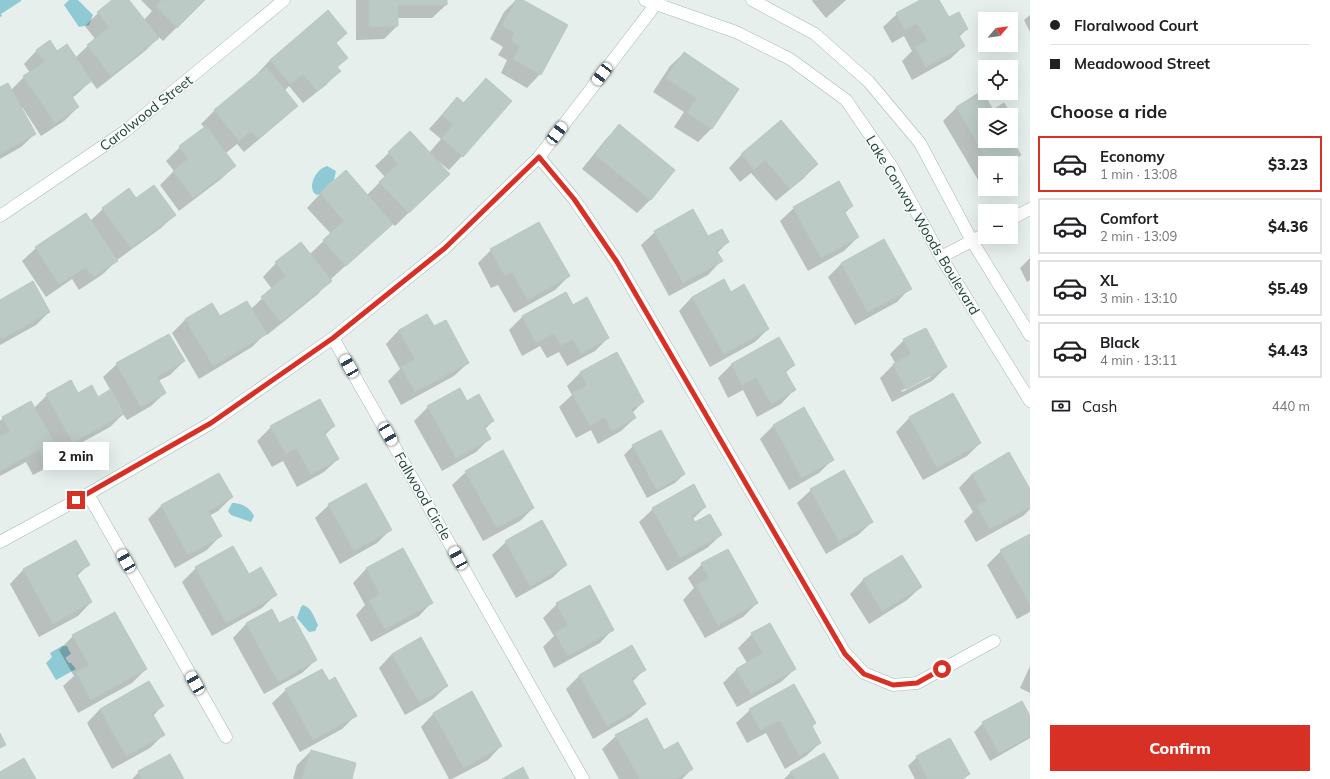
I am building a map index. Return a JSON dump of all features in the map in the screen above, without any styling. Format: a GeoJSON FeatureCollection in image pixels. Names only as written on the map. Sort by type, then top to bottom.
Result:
{"type":"FeatureCollection","features":[{"type":"Feature","properties":{"kind":"street","name":"Carolwood Street"},"geometry":{"type":"LineString","coordinates":[[0,216],[124,132],[284,0]]}},
{"type":"Feature","properties":{"kind":"street"},"geometry":{"type":"LineString","coordinates":[[752,0],[814,34],[869,82],[920,143],[972,242],[1030,335]]}},
{"type":"Feature","properties":{"kind":"street"},"geometry":{"type":"LineString","coordinates":[[0,542],[88,494],[211,423],[333,338],[445,248],[539,157],[653,1]]}},
{"type":"Feature","properties":{"kind":"street","name":"Lake Conway Woods Boulevard"},"geometry":{"type":"LineString","coordinates":[[653,1],[736,32],[790,58],[846,100],[892,167],[941,257],[1030,401]]}},
{"type":"Feature","properties":{"kind":"street"},"geometry":{"type":"LineString","coordinates":[[539,157],[574,199],[617,262],[845,654],[864,674],[893,685],[917,683],[994,641]]}},
{"type":"Feature","properties":{"kind":"street"},"geometry":{"type":"LineString","coordinates":[[1018,215],[1030,208]]}},
{"type":"Feature","properties":{"kind":"street"},"geometry":{"type":"LineString","coordinates":[[941,257],[978,238]]}},
{"type":"Feature","properties":{"kind":"street","name":"Fallwood Circle"},"geometry":{"type":"LineString","coordinates":[[333,338],[583,779]]}},
{"type":"Feature","properties":{"kind":"street"},"geometry":{"type":"LineString","coordinates":[[88,494],[226,737]]}},
{"type":"Feature","properties":{"kind":"water"},"geometry":{"type":"Polygon","coordinates":[[[0,0],[21,1],[1,14],[2,16],[0,17],[0,0]]]}},
{"type":"Feature","properties":{"kind":"water"},"geometry":{"type":"Polygon","coordinates":[[[69,0],[78,0],[93,15],[89,25],[79,27],[64,5],[69,0]]]}},
{"type":"Feature","properties":{"kind":"water"},"geometry":{"type":"Polygon","coordinates":[[[327,166],[336,171],[334,180],[322,193],[317,195],[312,190],[314,178],[318,171],[327,166]]]}},
{"type":"Feature","properties":{"kind":"water"},"geometry":{"type":"Polygon","coordinates":[[[232,503],[242,505],[250,510],[254,516],[251,522],[231,515],[228,511],[232,503]]]}},
{"type":"Feature","properties":{"kind":"water"},"geometry":{"type":"Polygon","coordinates":[[[303,605],[309,608],[314,616],[318,625],[315,631],[309,632],[297,618],[303,605]]]}},
{"type":"Feature","properties":{"kind":"water"},"geometry":{"type":"Polygon","coordinates":[[[62,646],[67,646],[71,654],[66,657],[66,659],[76,669],[56,680],[46,663],[52,657],[50,653],[62,646]]]}},
{"type":"Feature","properties":{"kind":"building"},"geometry":{"type":"Polygon","coordinates":[[[112,0],[129,0],[159,38],[111,76],[87,45],[109,27],[97,12],[112,0]]]}},
{"type":"Feature","properties":{"kind":"building"},"geometry":{"type":"Polygon","coordinates":[[[162,0],[205,0],[177,28],[156,6],[162,0]]]}},
{"type":"Feature","properties":{"kind":"building"},"geometry":{"type":"Polygon","coordinates":[[[369,0],[447,0],[447,5],[398,5],[398,26],[369,27],[369,0]]]}},
{"type":"Feature","properties":{"kind":"building"},"geometry":{"type":"Polygon","coordinates":[[[516,0],[523,0],[568,25],[541,75],[513,59],[520,46],[511,41],[515,33],[502,26],[516,0]]]}},
{"type":"Feature","properties":{"kind":"building"},"geometry":{"type":"Polygon","coordinates":[[[920,0],[939,0],[949,17],[959,12],[968,29],[958,34],[965,46],[926,67],[915,47],[927,40],[917,23],[905,30],[896,13],[920,0]]]}},
{"type":"Feature","properties":{"kind":"building"},"geometry":{"type":"Polygon","coordinates":[[[328,10],[347,33],[336,43],[348,58],[337,67],[341,71],[317,91],[303,74],[290,84],[270,60],[328,10]]]}},
{"type":"Feature","properties":{"kind":"building"},"geometry":{"type":"Polygon","coordinates":[[[50,40],[57,51],[67,44],[92,81],[71,95],[79,107],[55,123],[23,76],[45,62],[36,50],[50,40]]]}},
{"type":"Feature","properties":{"kind":"building"},"geometry":{"type":"Polygon","coordinates":[[[684,52],[739,89],[712,129],[687,113],[697,98],[666,78],[684,52]]]}},
{"type":"Feature","properties":{"kind":"building"},"geometry":{"type":"Polygon","coordinates":[[[266,67],[298,106],[258,139],[251,131],[239,141],[214,110],[266,67]]]}},
{"type":"Feature","properties":{"kind":"building"},"geometry":{"type":"Polygon","coordinates":[[[486,78],[512,101],[463,157],[442,138],[453,125],[442,115],[457,97],[464,103],[486,78]]]}},
{"type":"Feature","properties":{"kind":"building"},"geometry":{"type":"Polygon","coordinates":[[[8,83],[36,134],[0,154],[0,87],[8,83]]]}},
{"type":"Feature","properties":{"kind":"building"},"geometry":{"type":"Polygon","coordinates":[[[978,93],[978,100],[987,100],[992,108],[978,108],[978,144],[956,107],[978,93]]]}},
{"type":"Feature","properties":{"kind":"building"},"geometry":{"type":"Polygon","coordinates":[[[1004,103],[1007,108],[996,108],[1004,103]]]}},
{"type":"Feature","properties":{"kind":"building"},"geometry":{"type":"Polygon","coordinates":[[[781,120],[818,164],[790,189],[765,160],[754,169],[741,154],[781,120]]]}},
{"type":"Feature","properties":{"kind":"building"},"geometry":{"type":"Polygon","coordinates":[[[619,124],[675,170],[651,200],[595,155],[619,124]]]}},
{"type":"Feature","properties":{"kind":"building"},"geometry":{"type":"Polygon","coordinates":[[[206,126],[236,166],[193,198],[173,171],[188,159],[179,146],[206,126]]]}},
{"type":"Feature","properties":{"kind":"building"},"geometry":{"type":"Polygon","coordinates":[[[410,131],[450,174],[409,213],[379,182],[398,164],[388,152],[410,131]]]}},
{"type":"Feature","properties":{"kind":"building"},"geometry":{"type":"Polygon","coordinates":[[[980,148],[1017,148],[1021,155],[1018,157],[985,156],[980,148]]]}},
{"type":"Feature","properties":{"kind":"building"},"geometry":{"type":"Polygon","coordinates":[[[346,170],[393,224],[346,266],[323,240],[344,221],[320,193],[346,170]]]}},
{"type":"Feature","properties":{"kind":"building"},"geometry":{"type":"Polygon","coordinates":[[[839,181],[853,206],[844,211],[859,237],[821,258],[793,207],[839,181]]]}},
{"type":"Feature","properties":{"kind":"building"},"geometry":{"type":"Polygon","coordinates":[[[154,185],[176,215],[131,248],[102,208],[129,188],[136,198],[154,185]]]}},
{"type":"Feature","properties":{"kind":"building"},"geometry":{"type":"Polygon","coordinates":[[[693,209],[708,236],[722,229],[729,242],[716,250],[723,261],[683,283],[654,231],[693,209]]]}},
{"type":"Feature","properties":{"kind":"building"},"geometry":{"type":"Polygon","coordinates":[[[86,213],[118,261],[93,277],[86,267],[59,284],[35,247],[86,213]]]}},
{"type":"Feature","properties":{"kind":"building"},"geometry":{"type":"Polygon","coordinates":[[[539,222],[570,276],[528,300],[512,272],[505,276],[490,249],[539,222]]]}},
{"type":"Feature","properties":{"kind":"building"},"geometry":{"type":"Polygon","coordinates":[[[884,239],[912,289],[868,312],[841,263],[884,239]]]}},
{"type":"Feature","properties":{"kind":"building"},"geometry":{"type":"Polygon","coordinates":[[[301,242],[332,281],[281,322],[261,297],[286,276],[275,262],[301,242]]]}},
{"type":"Feature","properties":{"kind":"building"},"geometry":{"type":"Polygon","coordinates":[[[724,279],[731,292],[744,284],[769,329],[724,354],[692,297],[724,279]]]}},
{"type":"Feature","properties":{"kind":"building"},"geometry":{"type":"Polygon","coordinates":[[[33,281],[50,312],[2,339],[0,336],[0,300],[33,281]]]}},
{"type":"Feature","properties":{"kind":"building"},"geometry":{"type":"Polygon","coordinates":[[[566,292],[573,305],[587,297],[609,338],[581,354],[573,339],[561,345],[554,333],[536,343],[522,316],[566,292]]]}},
{"type":"Feature","properties":{"kind":"building"},"geometry":{"type":"Polygon","coordinates":[[[247,301],[267,334],[213,366],[185,319],[212,303],[220,316],[247,301]]]}},
{"type":"Feature","properties":{"kind":"building"},"geometry":{"type":"Polygon","coordinates":[[[427,314],[434,326],[446,320],[469,363],[415,392],[401,367],[415,359],[399,330],[427,314]]]}},
{"type":"Feature","properties":{"kind":"building"},"geometry":{"type":"Polygon","coordinates":[[[926,328],[947,367],[906,389],[893,364],[911,354],[903,339],[926,328]]]}},
{"type":"Feature","properties":{"kind":"building"},"geometry":{"type":"Polygon","coordinates":[[[169,334],[185,361],[157,377],[166,393],[141,407],[116,363],[169,334]]]}},
{"type":"Feature","properties":{"kind":"building"},"geometry":{"type":"Polygon","coordinates":[[[779,337],[795,365],[785,371],[796,390],[771,404],[756,377],[742,385],[731,364],[779,337]]]}},
{"type":"Feature","properties":{"kind":"building"},"geometry":{"type":"Polygon","coordinates":[[[617,352],[644,402],[631,409],[636,418],[612,431],[605,417],[590,426],[572,393],[587,385],[580,372],[617,352]]]}},
{"type":"Feature","properties":{"kind":"building"},"geometry":{"type":"Polygon","coordinates":[[[71,380],[78,393],[92,385],[98,397],[111,389],[124,414],[73,443],[46,394],[71,380]]]}},
{"type":"Feature","properties":{"kind":"building"},"geometry":{"type":"Polygon","coordinates":[[[460,388],[467,401],[479,394],[494,421],[484,426],[491,439],[456,458],[427,406],[460,388]]]}},
{"type":"Feature","properties":{"kind":"building"},"geometry":{"type":"Polygon","coordinates":[[[953,393],[981,443],[937,468],[909,417],[953,393]]]}},
{"type":"Feature","properties":{"kind":"building"},"geometry":{"type":"Polygon","coordinates":[[[320,399],[335,426],[324,432],[339,459],[311,474],[296,448],[286,454],[270,426],[320,399]]]}},
{"type":"Feature","properties":{"kind":"building"},"geometry":{"type":"Polygon","coordinates":[[[31,401],[61,455],[46,463],[39,450],[0,471],[0,436],[10,431],[2,417],[31,401]]]}},
{"type":"Feature","properties":{"kind":"building"},"geometry":{"type":"Polygon","coordinates":[[[804,407],[834,460],[802,478],[773,425],[804,407]]]}},
{"type":"Feature","properties":{"kind":"building"},"geometry":{"type":"Polygon","coordinates":[[[661,430],[685,474],[657,490],[632,445],[661,430]]]}},
{"type":"Feature","properties":{"kind":"building"},"geometry":{"type":"Polygon","coordinates":[[[503,450],[534,508],[497,528],[465,471],[503,450]]]}},
{"type":"Feature","properties":{"kind":"building"},"geometry":{"type":"Polygon","coordinates":[[[1009,452],[1030,489],[1030,507],[990,529],[977,506],[987,501],[972,474],[1009,452]]]}},
{"type":"Feature","properties":{"kind":"building"},"geometry":{"type":"Polygon","coordinates":[[[844,470],[873,522],[839,541],[810,489],[844,470]]]}},
{"type":"Feature","properties":{"kind":"building"},"geometry":{"type":"Polygon","coordinates":[[[219,473],[233,497],[208,511],[222,536],[188,555],[161,505],[219,473]]]}},
{"type":"Feature","properties":{"kind":"building"},"geometry":{"type":"Polygon","coordinates":[[[366,483],[392,530],[354,551],[328,504],[366,483]]]}},
{"type":"Feature","properties":{"kind":"building"},"geometry":{"type":"Polygon","coordinates":[[[694,484],[706,507],[691,515],[695,522],[710,514],[722,535],[680,558],[652,508],[694,484]]]}},
{"type":"Feature","properties":{"kind":"building"},"geometry":{"type":"Polygon","coordinates":[[[542,520],[567,565],[530,586],[505,541],[542,520]]]}},
{"type":"Feature","properties":{"kind":"building"},"geometry":{"type":"Polygon","coordinates":[[[1030,534],[1030,604],[1000,550],[1030,534]]]}},
{"type":"Feature","properties":{"kind":"building"},"geometry":{"type":"Polygon","coordinates":[[[76,540],[90,565],[76,573],[92,602],[53,624],[23,569],[76,540]]]}},
{"type":"Feature","properties":{"kind":"building"},"geometry":{"type":"Polygon","coordinates":[[[233,546],[249,574],[261,567],[277,595],[226,623],[195,567],[233,546]]]}},
{"type":"Feature","properties":{"kind":"building"},"geometry":{"type":"Polygon","coordinates":[[[403,548],[433,603],[385,629],[369,601],[380,594],[366,568],[403,548]]]}},
{"type":"Feature","properties":{"kind":"building"},"geometry":{"type":"Polygon","coordinates":[[[728,549],[758,603],[718,625],[696,585],[709,578],[701,563],[728,549]]]}},
{"type":"Feature","properties":{"kind":"building"},"geometry":{"type":"Polygon","coordinates":[[[902,555],[922,587],[882,611],[863,579],[902,555]]]}},
{"type":"Feature","properties":{"kind":"building"},"geometry":{"type":"Polygon","coordinates":[[[590,585],[614,630],[568,656],[555,633],[568,625],[556,603],[590,585]]]}},
{"type":"Feature","properties":{"kind":"building"},"geometry":{"type":"Polygon","coordinates":[[[272,609],[279,623],[293,616],[317,660],[278,682],[246,623],[272,609]]]}},
{"type":"Feature","properties":{"kind":"building"},"geometry":{"type":"Polygon","coordinates":[[[115,612],[147,669],[91,700],[76,672],[89,665],[72,635],[115,612]]]}},
{"type":"Feature","properties":{"kind":"building"},"geometry":{"type":"Polygon","coordinates":[[[770,623],[796,669],[751,694],[736,669],[763,653],[751,633],[770,623]]]}},
{"type":"Feature","properties":{"kind":"building"},"geometry":{"type":"Polygon","coordinates":[[[421,637],[448,686],[419,702],[392,654],[421,637]]]}},
{"type":"Feature","properties":{"kind":"building"},"geometry":{"type":"Polygon","coordinates":[[[632,645],[646,670],[631,678],[646,704],[607,726],[579,675],[632,645]]]}},
{"type":"Feature","properties":{"kind":"building"},"geometry":{"type":"Polygon","coordinates":[[[322,669],[329,681],[335,677],[357,716],[313,740],[285,689],[322,669]]]}},
{"type":"Feature","properties":{"kind":"building"},"geometry":{"type":"Polygon","coordinates":[[[149,681],[164,706],[152,713],[165,735],[126,756],[100,709],[149,681]]]}},
{"type":"Feature","properties":{"kind":"building"},"geometry":{"type":"Polygon","coordinates":[[[794,684],[816,723],[812,726],[821,743],[799,756],[780,720],[760,730],[749,709],[794,684]]]}},
{"type":"Feature","properties":{"kind":"building"},"geometry":{"type":"Polygon","coordinates":[[[472,691],[502,746],[464,768],[433,713],[472,691]]]}},
{"type":"Feature","properties":{"kind":"building"},"geometry":{"type":"Polygon","coordinates":[[[1022,701],[1030,716],[1030,736],[999,753],[982,722],[1022,701]]]}},
{"type":"Feature","properties":{"kind":"building"},"geometry":{"type":"Polygon","coordinates":[[[647,718],[664,750],[678,742],[693,769],[675,779],[640,779],[615,735],[647,718]]]}},
{"type":"Feature","properties":{"kind":"building"},"geometry":{"type":"Polygon","coordinates":[[[0,733],[6,745],[0,748],[0,733]]]}},
{"type":"Feature","properties":{"kind":"building"},"geometry":{"type":"Polygon","coordinates":[[[950,738],[970,774],[962,779],[928,779],[916,756],[950,738]]]}},
{"type":"Feature","properties":{"kind":"building"},"geometry":{"type":"Polygon","coordinates":[[[311,750],[356,763],[352,779],[302,779],[311,750]]]}},
{"type":"Feature","properties":{"kind":"building"},"geometry":{"type":"Polygon","coordinates":[[[824,753],[839,779],[795,779],[790,772],[824,753]]]}},
{"type":"Feature","properties":{"kind":"building"},"geometry":{"type":"Polygon","coordinates":[[[170,754],[184,779],[142,779],[138,771],[170,754]]]}},
{"type":"Feature","properties":{"kind":"building"},"geometry":{"type":"Polygon","coordinates":[[[24,758],[36,779],[0,779],[0,772],[24,758]]]}},
{"type":"Feature","properties":{"kind":"building"},"geometry":{"type":"Polygon","coordinates":[[[523,767],[529,779],[502,779],[523,767]]]}},
{"type":"Feature","properties":{"kind":"route"},"geometry":{"type":"LineString","coordinates":[[76,500],[211,423],[333,338],[445,248],[539,157],[574,199],[617,262],[845,654],[864,674],[893,685],[917,683],[942,669]]}}]}
